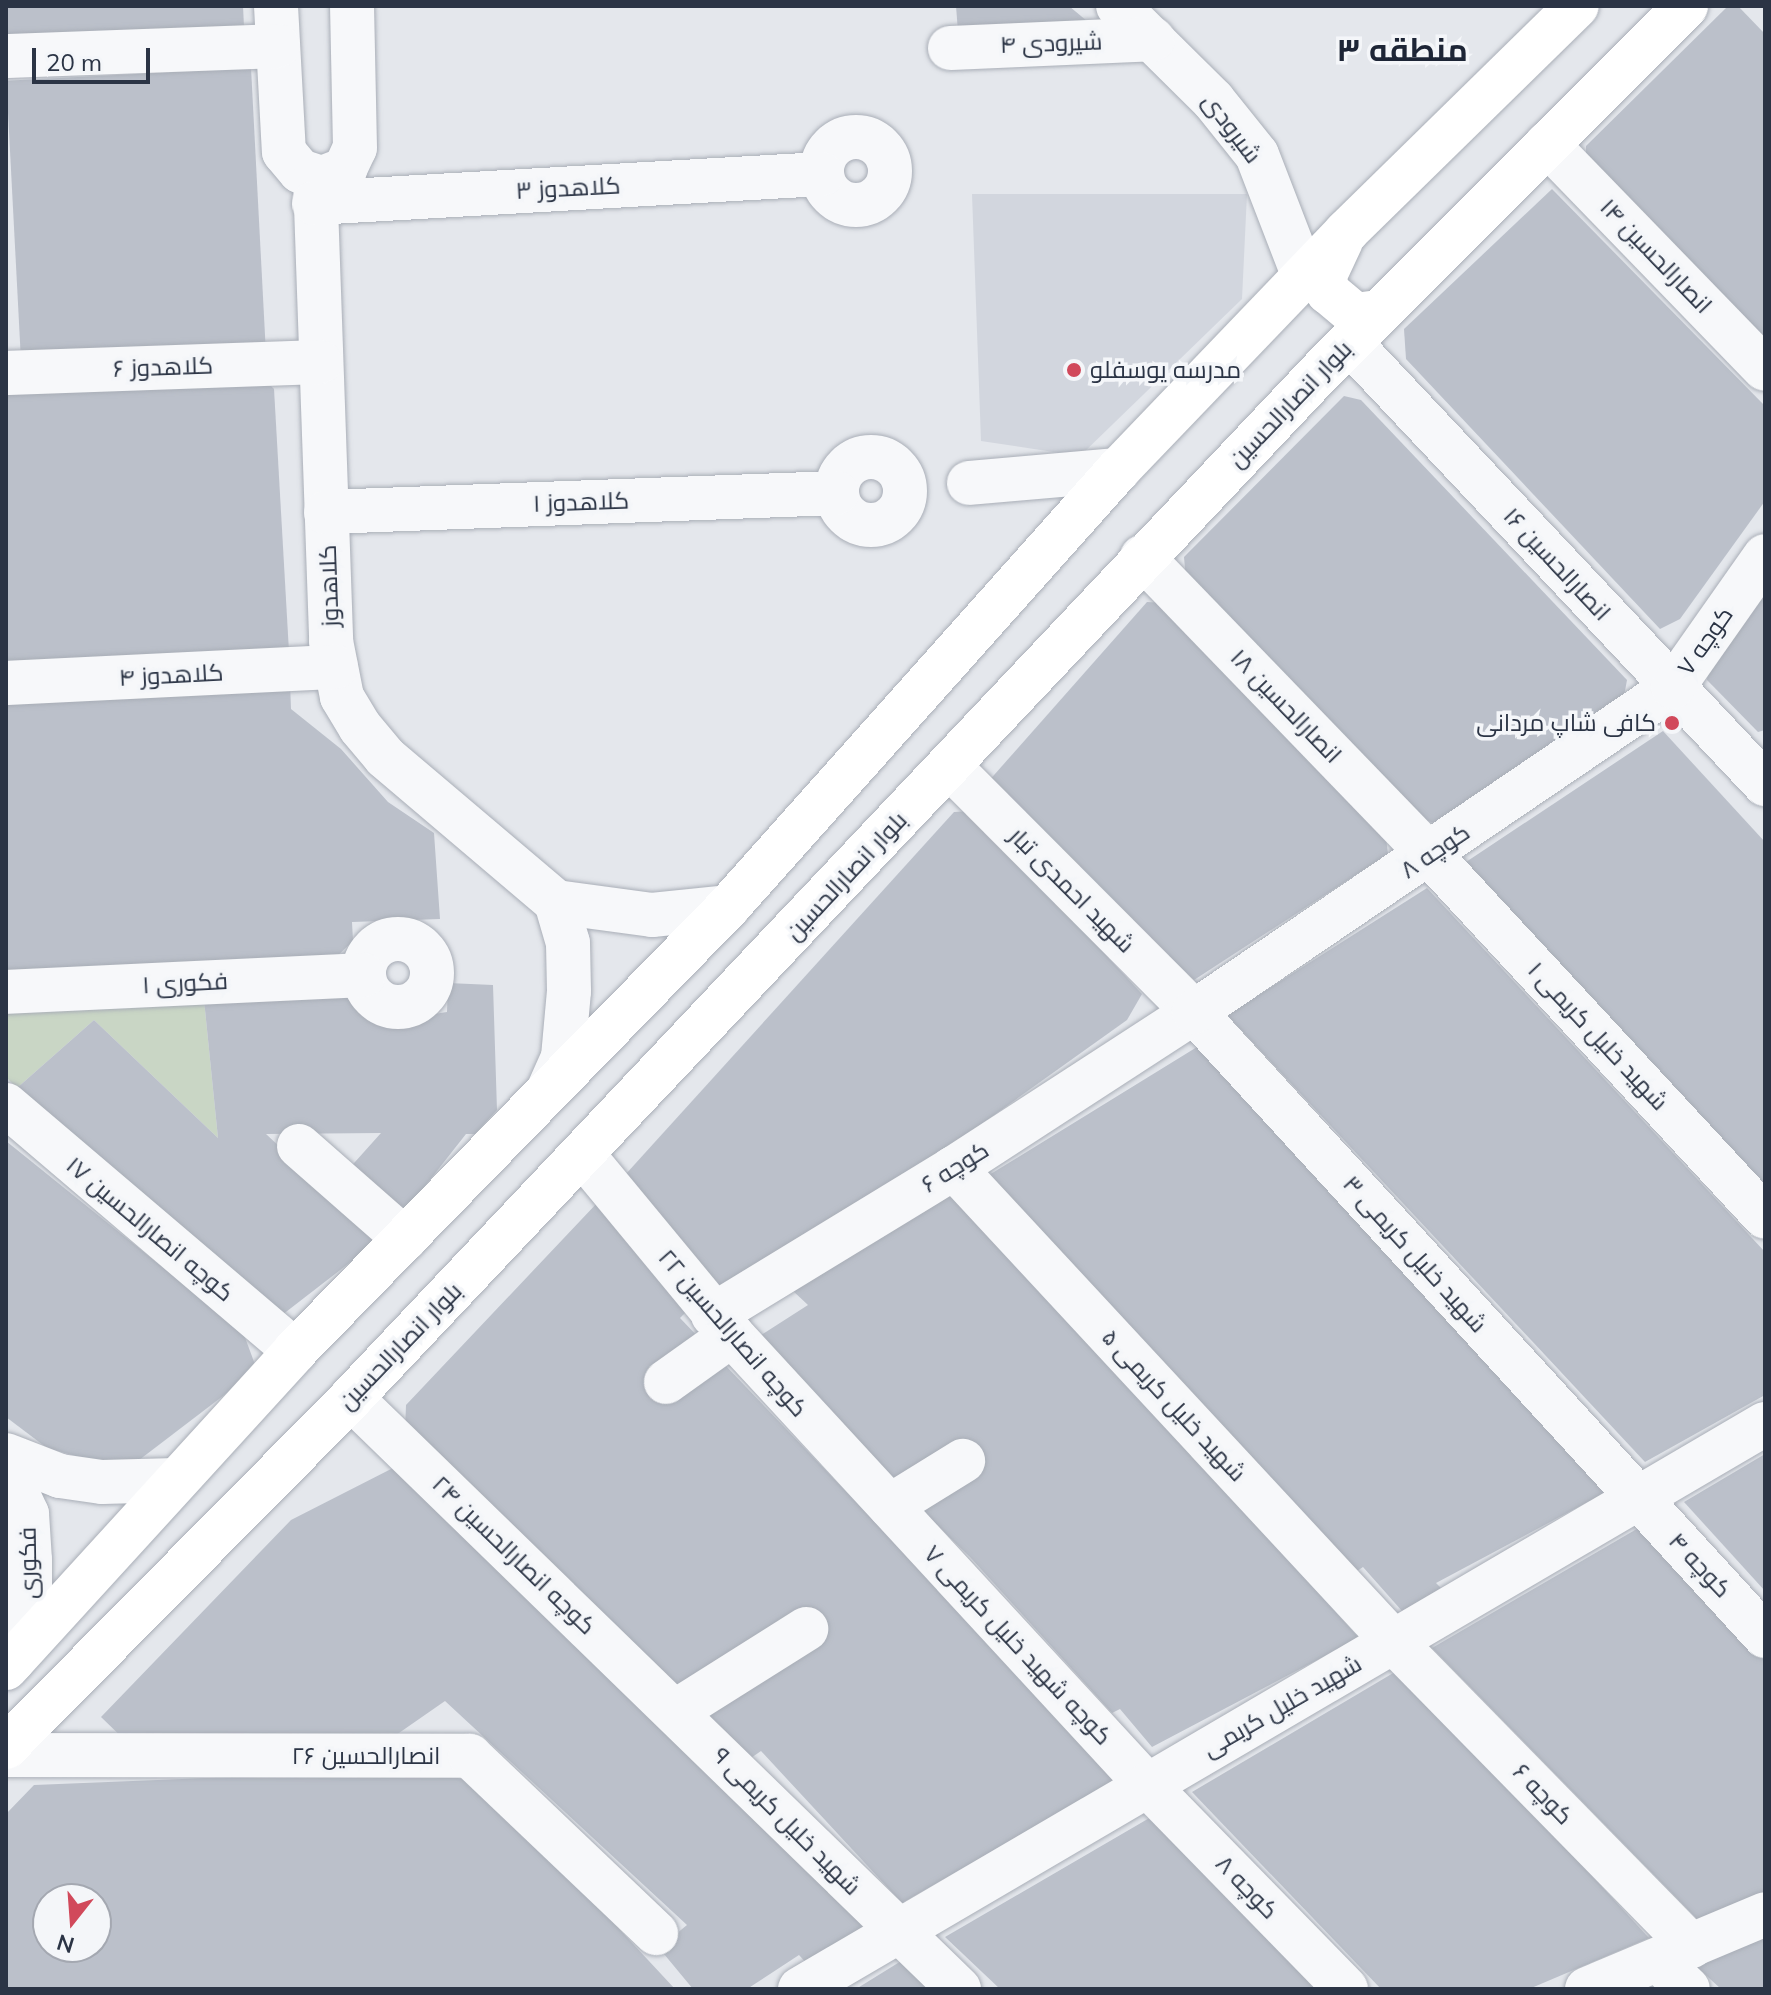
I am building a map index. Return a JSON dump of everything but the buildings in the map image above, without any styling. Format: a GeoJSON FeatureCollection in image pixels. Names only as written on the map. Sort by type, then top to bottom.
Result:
{"type":"FeatureCollection","features":[{"type":"Feature","properties":{"kind":"main road"},"geometry":{"type":"LineString","coordinates":[[10,1664],[295,1351],[728,907],[1118,470],[1346,232],[1577,6]]}},
{"type":"Feature","properties":{"kind":"main road","name":"بلوار انصارالحسین"},"geometry":{"type":"LineString","coordinates":[[6,1747],[351,1398],[583,1155],[950,767],[1142,557],[1352,340],[1686,6]]}},
{"type":"Feature","properties":{"kind":"main road"},"geometry":{"type":"LineString","coordinates":[[1346,232],[1324,277],[1328,292],[1355,315],[1352,340]]}},
{"type":"Feature","properties":{"kind":"main road"},"geometry":{"type":"LineString","coordinates":[[1291,292],[1352,340]]}},
{"type":"Feature","properties":{"kind":"street"},"geometry":{"type":"LineString","coordinates":[[6,56],[277,26],[284,152],[314,190],[353,160],[352,6]]}},
{"type":"Feature","properties":{"kind":"street","name":"شیرودی"},"geometry":{"type":"LineString","coordinates":[[1118,6],[1213,100],[1257,155],[1291,292]]}},
{"type":"Feature","properties":{"kind":"street","name":"شیرودی ۴"},"geometry":{"type":"LineString","coordinates":[[950,48],[1153,39]]}},
{"type":"Feature","properties":{"kind":"street","name":"انصارالحسین ۱۴"},"geometry":{"type":"LineString","coordinates":[[1547,144],[1765,369]]}},
{"type":"Feature","properties":{"kind":"street","name":"کلاهدوز ۳"},"geometry":{"type":"LineString","coordinates":[[314,190],[822,174]]}},
{"type":"Feature","properties":{"kind":"street","name":"کلاهدوز"},"geometry":{"type":"LineString","coordinates":[[314,190],[326,512],[336,667],[348,707],[385,757],[556,902]]}},
{"type":"Feature","properties":{"kind":"street","name":"انصارالحسین ۱۶"},"geometry":{"type":"LineString","coordinates":[[1352,340],[1673,687],[1762,776]]}},
{"type":"Feature","properties":{"kind":"street","name":"کلاهدوز ۶"},"geometry":{"type":"LineString","coordinates":[[6,373],[320,362]]}},
{"type":"Feature","properties":{"kind":"street"},"geometry":{"type":"LineString","coordinates":[[969,483],[1118,470]]}},
{"type":"Feature","properties":{"kind":"street","name":"کلاهدوز ۱"},"geometry":{"type":"LineString","coordinates":[[326,512],[837,493]]}},
{"type":"Feature","properties":{"kind":"street","name":"کوچه ۷"},"geometry":{"type":"LineString","coordinates":[[1673,687],[1765,556]]}},
{"type":"Feature","properties":{"kind":"street","name":"انصارالحسین ۱۸"},"geometry":{"type":"LineString","coordinates":[[1142,557],[1430,855]]}},
{"type":"Feature","properties":{"kind":"street","name":"کلاهدوز ۴"},"geometry":{"type":"LineString","coordinates":[[6,683],[336,667]]}},
{"type":"Feature","properties":{"kind":"street","name":"کوچه ۸"},"geometry":{"type":"LineString","coordinates":[[1194,1012],[1430,855],[1673,687]]}},
{"type":"Feature","properties":{"kind":"street","name":"شهید احمدی تبار"},"geometry":{"type":"LineString","coordinates":[[950,767],[1194,1012]]}},
{"type":"Feature","properties":{"kind":"street","name":"شهید خلیل کریمی ۱"},"geometry":{"type":"LineString","coordinates":[[1430,855],[1765,1217]]}},
{"type":"Feature","properties":{"kind":"street"},"geometry":{"type":"LineString","coordinates":[[548,1091],[563,1057],[569,991],[568,943],[556,902],[652,915],[728,907]]}},
{"type":"Feature","properties":{"kind":"street","name":"فکوری ۱"},"geometry":{"type":"LineString","coordinates":[[6,992],[364,975]]}},
{"type":"Feature","properties":{"kind":"street","name":"کوچه ۶"},"geometry":{"type":"LineString","coordinates":[[666,1382],[722,1325],[954,1168],[1194,1012]]}},
{"type":"Feature","properties":{"kind":"street","name":"شهید خلیل کریمی ۳"},"geometry":{"type":"LineString","coordinates":[[1194,1012],[1636,1495]]}},
{"type":"Feature","properties":{"kind":"street","name":"کوچه انصارالحسین ۱۷"},"geometry":{"type":"LineString","coordinates":[[6,1105],[295,1351]]}},
{"type":"Feature","properties":{"kind":"street"},"geometry":{"type":"LineString","coordinates":[[299,1146],[405,1239]]}},
{"type":"Feature","properties":{"kind":"street","name":"کوچه انصارالحسین ۲۲"},"geometry":{"type":"LineString","coordinates":[[583,1155],[722,1325],[890,1506]]}},
{"type":"Feature","properties":{"kind":"street","name":"شهید خلیل کریمی ۵"},"geometry":{"type":"LineString","coordinates":[[954,1168],[1393,1641]]}},
{"type":"Feature","properties":{"kind":"street","name":"کوچه انصارالحسین ۲۴"},"geometry":{"type":"LineString","coordinates":[[351,1398],[676,1711]]}},
{"type":"Feature","properties":{"kind":"street","name":"شهید خلیل کریمی"},"geometry":{"type":"LineString","coordinates":[[800,1989],[1636,1495],[1765,1424]]}},
{"type":"Feature","properties":{"kind":"street"},"geometry":{"type":"LineString","coordinates":[[6,1455],[60,1476],[102,1482],[176,1480]]}},
{"type":"Feature","properties":{"kind":"street"},"geometry":{"type":"LineString","coordinates":[[890,1506],[963,1461]]}},
{"type":"Feature","properties":{"kind":"street","name":"فکوری"},"geometry":{"type":"LineString","coordinates":[[6,1469],[27,1514],[30,1560],[30,1605],[10,1664]]}},
{"type":"Feature","properties":{"kind":"street","name":"کوچه ۴"},"geometry":{"type":"LineString","coordinates":[[1636,1495],[1765,1636]]}},
{"type":"Feature","properties":{"kind":"street","name":"کوچه شهید خلیل کریمی ۷"},"geometry":{"type":"LineString","coordinates":[[890,1506],[1147,1785]]}},
{"type":"Feature","properties":{"kind":"street"},"geometry":{"type":"LineString","coordinates":[[676,1711],[806,1629]]}},
{"type":"Feature","properties":{"kind":"street","name":"کوچه ۶"},"geometry":{"type":"LineString","coordinates":[[1393,1641],[1680,1965]]}},
{"type":"Feature","properties":{"kind":"street","name":"شهید خلیل کریمی ۹"},"geometry":{"type":"LineString","coordinates":[[676,1711],[959,1989]]}},
{"type":"Feature","properties":{"kind":"street","name":"انصارالحسین ۲۶"},"geometry":{"type":"LineString","coordinates":[[6,1755],[470,1756],[656,1933]]}},
{"type":"Feature","properties":{"kind":"street","name":"کوچه ۸"},"geometry":{"type":"LineString","coordinates":[[1147,1785],[1346,1989]]}},
{"type":"Feature","properties":{"kind":"street"},"geometry":{"type":"LineString","coordinates":[[1587,1989],[1680,1965],[1765,1914]]}},
{"type":"Feature","properties":{"kind":"shaded area","name":"مدرسه یوسفلو"},"geometry":{"type":"Polygon","coordinates":[[[972,194],[1247,194],[1242,299],[1080,456],[981,441],[972,194]]]}},
{"type":"Feature","properties":{"kind":"green space"},"geometry":{"type":"Polygon","coordinates":[[[203,990],[218,1138],[94,1020],[17,1088],[6,1077],[6,1000],[203,990]]]}},
{"type":"Feature","properties":{"kind":"place","name":"مدرسه یوسفلو"},"geometry":{"type":"Point","coordinates":[1074,370]}},
{"type":"Feature","properties":{"kind":"place","name":"کافى شاپ مردانى"},"geometry":{"type":"Point","coordinates":[1672,723]}},
{"type":"Feature","properties":{"kind":"district","name":"منطقه ۳"},"geometry":{"type":"Point","coordinates":[1402,49]}}]}
